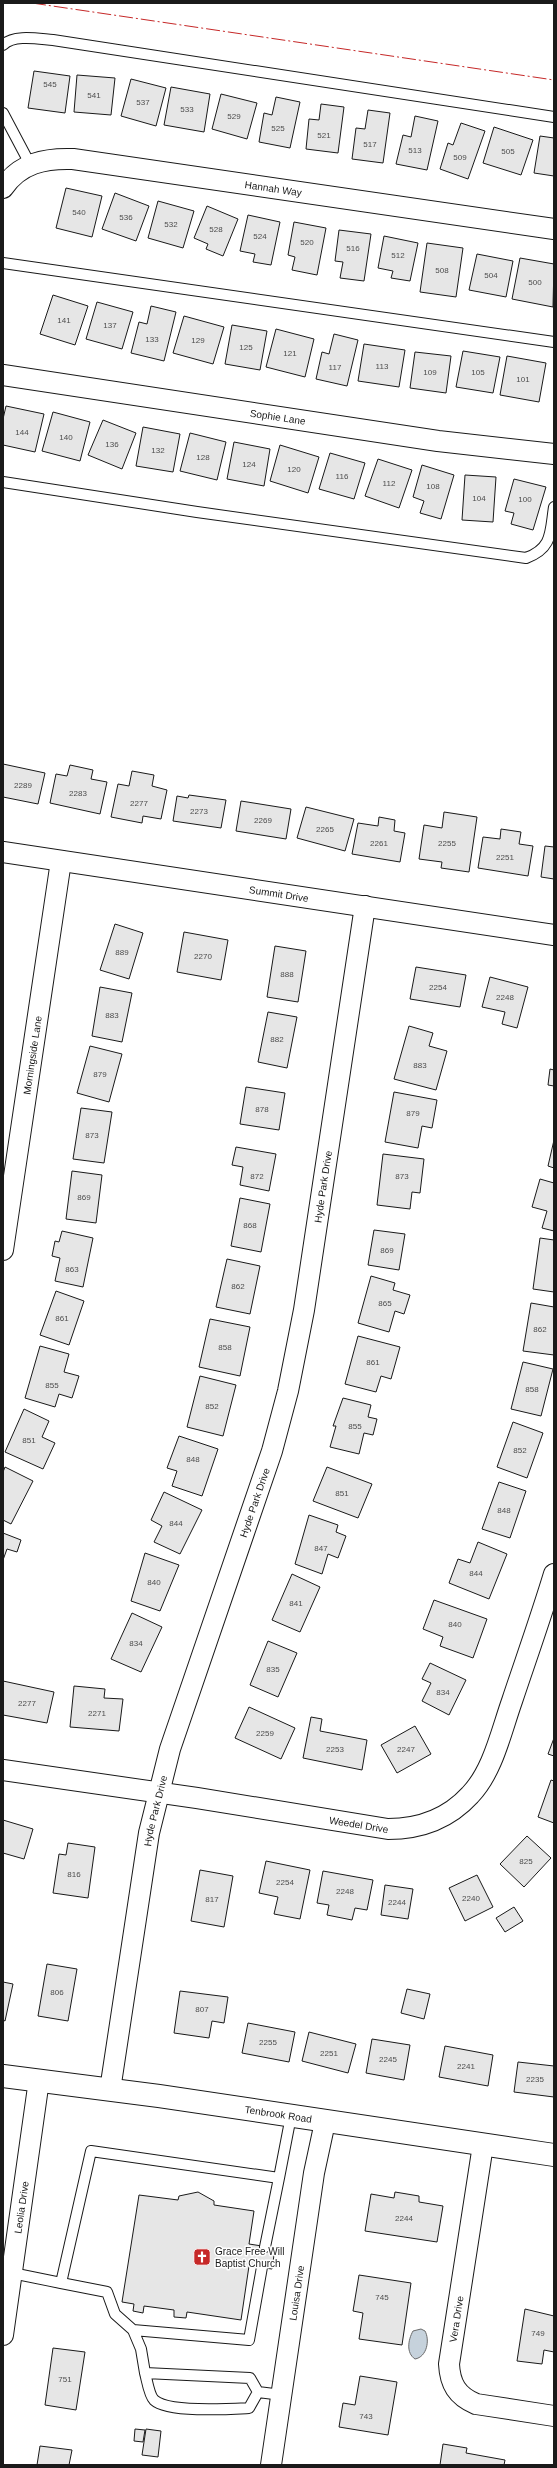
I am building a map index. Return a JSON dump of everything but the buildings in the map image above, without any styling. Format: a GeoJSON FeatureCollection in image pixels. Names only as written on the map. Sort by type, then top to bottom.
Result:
{"type":"FeatureCollection","features":[{"type":"Feature","properties":{"kind":"street","name":"Hannah Way"},"geometry":{"type":"LineString","coordinates":[[3,188],[10,178],[30,164],[51,158],[73,158],[554,229]]}},
{"type":"Feature","properties":{"kind":"street","name":"Sophie Lane"},"geometry":{"type":"LineString","coordinates":[[3,375],[438,441],[554,454]]}},
{"type":"Feature","properties":{"kind":"street","name":"Summit Drive"},"geometry":{"type":"LineString","coordinates":[[3,852],[554,935]]}},
{"type":"Feature","properties":{"kind":"street","name":"Morningside Lane"},"geometry":{"type":"LineString","coordinates":[[3,1250],[61,860]]}},
{"type":"Feature","properties":{"kind":"street","name":"Hyde Park Drive"},"geometry":{"type":"LineString","coordinates":[[110,2090],[144,1855],[170,1749],[269,1458],[288,1391],[304,1310],[365,906]]}},
{"type":"Feature","properties":{"kind":"street","name":"Weedel Drive"},"geometry":{"type":"LineString","coordinates":[[3,1770],[388,1829],[415,1827],[445,1816],[470,1795],[481,1781],[489,1764],[554,1574]]}},
{"type":"Feature","properties":{"kind":"street","name":"Tenbrook Road"},"geometry":{"type":"LineString","coordinates":[[3,2076],[110,2090],[554,2155]]}},
{"type":"Feature","properties":{"kind":"street","name":"Leolia Drive"},"geometry":{"type":"LineString","coordinates":[[3,2335],[39,2080]]}},
{"type":"Feature","properties":{"kind":"street","name":"Louisa Drive"},"geometry":{"type":"LineString","coordinates":[[271,2465],[314,2173],[325,2122]]}},
{"type":"Feature","properties":{"kind":"street","name":"Vera Drive"},"geometry":{"type":"LineString","coordinates":[[483,2145],[449,2364],[450,2378],[456,2391],[466,2400],[476,2404],[554,2416]]}},
{"type":"Feature","properties":{"kind":"lane"},"geometry":{"type":"LineString","coordinates":[[3,45],[7,41],[29,38],[53,40],[554,117]]}},
{"type":"Feature","properties":{"kind":"lane"},"geometry":{"type":"LineString","coordinates":[[3,113],[30,164]]}},
{"type":"Feature","properties":{"kind":"lane"},"geometry":{"type":"LineString","coordinates":[[3,263],[554,342]]}},
{"type":"Feature","properties":{"kind":"lane"},"geometry":{"type":"LineString","coordinates":[[3,482],[205,513],[526,558],[537,554],[546,546],[550,535],[554,507]]}},
{"type":"Feature","properties":{"kind":"lane"},"geometry":{"type":"LineString","coordinates":[[265,2246],[291,2116]]}},
{"type":"Feature","properties":{"kind":"lane"},"geometry":{"type":"LineString","coordinates":[[61,2283],[91,2150],[279,2178]]}},
{"type":"Feature","properties":{"kind":"lane"},"geometry":{"type":"LineString","coordinates":[[133,2330],[249,2340],[262,2267]]}},
{"type":"Feature","properties":{"kind":"lane"},"geometry":{"type":"LineString","coordinates":[[12,2273],[107,2292],[115,2314],[133,2330],[141,2349],[145,2373],[153,2399],[161,2404],[203,2410],[249,2408],[258,2392]]}},
{"type":"Feature","properties":{"kind":"lane"},"geometry":{"type":"LineString","coordinates":[[145,2373],[250,2378],[258,2392]]}},
{"type":"Feature","properties":{"kind":"lane"},"geometry":{"type":"LineString","coordinates":[[258,2392],[282,2395]]}},
{"type":"Feature","properties":{"kind":"shaded area"},"geometry":{"type":"Polygon","coordinates":[[[421,2329],[425,2331],[427,2339],[426,2348],[425,2352],[419,2358],[415,2359],[410,2353],[409,2342],[413,2331],[421,2329]]]}},
{"type":"Feature","properties":{"kind":"power"},"geometry":{"type":"LineString","coordinates":[[32,3],[554,80]]}},
{"type":"Feature","properties":{"kind":"place","name":"Grace Free Will Baptist Church"},"geometry":{"type":"Point","coordinates":[202,2257]}}]}
